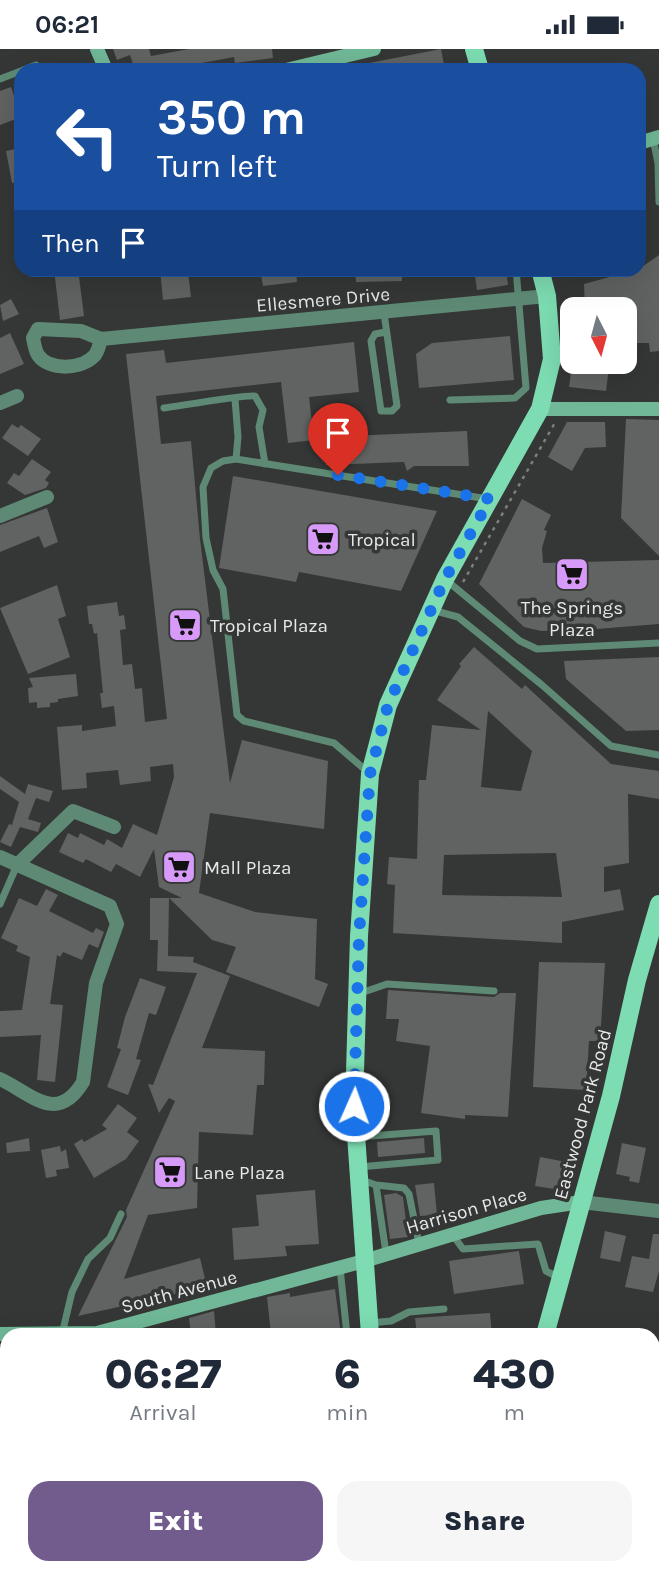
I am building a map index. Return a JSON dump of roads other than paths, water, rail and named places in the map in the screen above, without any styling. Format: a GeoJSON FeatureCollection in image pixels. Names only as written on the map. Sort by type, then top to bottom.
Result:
{"type":"FeatureCollection","features":[{"type":"Feature","properties":{"kind":"main road"},"geometry":{"type":"LineString","coordinates":[[317,56],[374,49]]}},
{"type":"Feature","properties":{"kind":"main road"},"geometry":{"type":"LineString","coordinates":[[369,1328],[364,1261],[364,1177],[356,1137],[358,995],[370,774],[388,705],[445,579],[540,409],[552,359],[548,296],[542,277]]}},
{"type":"Feature","properties":{"kind":"main road"},"geometry":{"type":"LineString","coordinates":[[540,409],[659,409]]}},
{"type":"Feature","properties":{"kind":"main road","name":"Eastwood Park Road"},"geometry":{"type":"LineString","coordinates":[[547,1328],[659,904]]}},
{"type":"Feature","properties":{"kind":"main road","name":"Harrison Place"},"geometry":{"type":"LineString","coordinates":[[364,1261],[541,1208],[581,1202]]}},
{"type":"Feature","properties":{"kind":"main road","name":"South Avenue"},"geometry":{"type":"LineString","coordinates":[[118,1328],[364,1261]]}},
{"type":"Feature","properties":{"kind":"street","name":"Ellesmere Drive"},"geometry":{"type":"LineString","coordinates":[[101,339],[548,296]]}},
{"type":"Feature","properties":{"kind":"street"},"geometry":{"type":"LineString","coordinates":[[0,403],[17,396]]}},
{"type":"Feature","properties":{"kind":"street"},"geometry":{"type":"LineString","coordinates":[[0,516],[47,498]]}},
{"type":"Feature","properties":{"kind":"street"},"geometry":{"type":"LineString","coordinates":[[17,865],[73,811],[114,827]]}},
{"type":"Feature","properties":{"kind":"street"},"geometry":{"type":"LineString","coordinates":[[0,857],[110,906],[117,924],[112,943],[100,965],[83,1082],[77,1093],[69,1101],[48,1105],[0,1079]]}},
{"type":"Feature","properties":{"kind":"street"},"geometry":{"type":"LineString","coordinates":[[581,1202],[659,1212]]}},
{"type":"Feature","properties":{"kind":"lane"},"geometry":{"type":"LineString","coordinates":[[650,140],[658,163],[659,202]]}},
{"type":"Feature","properties":{"kind":"lane"},"geometry":{"type":"LineString","coordinates":[[450,400],[515,398],[526,388],[517,277]]}},
{"type":"Feature","properties":{"kind":"lane"},"geometry":{"type":"LineString","coordinates":[[384,313],[397,406],[392,411],[381,411],[371,341],[375,334],[386,332]]}},
{"type":"Feature","properties":{"kind":"lane"},"geometry":{"type":"LineString","coordinates":[[164,408],[235,399],[246,394],[261,402],[263,410],[260,427],[265,464]]}},
{"type":"Feature","properties":{"kind":"lane"},"geometry":{"type":"LineString","coordinates":[[235,399],[238,437],[236,459]]}},
{"type":"Feature","properties":{"kind":"lane"},"geometry":{"type":"LineString","coordinates":[[370,774],[334,743],[238,717],[223,589],[213,571],[206,538],[203,487],[211,468],[223,461],[236,459],[490,499]]}},
{"type":"Feature","properties":{"kind":"lane"},"geometry":{"type":"LineString","coordinates":[[445,579],[520,641],[537,649],[659,643]]}},
{"type":"Feature","properties":{"kind":"lane"},"geometry":{"type":"LineString","coordinates":[[431,610],[458,617],[542,685],[611,747],[659,755]]}},
{"type":"Feature","properties":{"kind":"lane"},"geometry":{"type":"LineString","coordinates":[[0,904],[17,865]]}},
{"type":"Feature","properties":{"kind":"lane"},"geometry":{"type":"LineString","coordinates":[[358,995],[387,984],[494,991]]}},
{"type":"Feature","properties":{"kind":"lane"},"geometry":{"type":"LineString","coordinates":[[356,1137],[436,1131],[438,1160],[364,1177]]}},
{"type":"Feature","properties":{"kind":"lane"},"geometry":{"type":"LineString","coordinates":[[364,1177],[404,1188],[409,1194],[419,1244]]}},
{"type":"Feature","properties":{"kind":"lane"},"geometry":{"type":"LineString","coordinates":[[364,1177],[386,1253]]}},
{"type":"Feature","properties":{"kind":"lane"},"geometry":{"type":"LineString","coordinates":[[64,1328],[72,1293],[88,1259],[110,1238],[121,1214]]}},
{"type":"Feature","properties":{"kind":"lane"},"geometry":{"type":"LineString","coordinates":[[453,1234],[463,1249],[532,1242],[538,1244],[546,1271],[560,1279]]}},
{"type":"Feature","properties":{"kind":"lane"},"geometry":{"type":"LineString","coordinates":[[340,1268],[346,1328]]}},
{"type":"Feature","properties":{"kind":"lane"},"geometry":{"type":"LineString","coordinates":[[372,1328],[409,1311],[444,1309]]}},
{"type":"Feature","properties":{"kind":"place","name":"Tropical"},"geometry":{"type":"Point","coordinates":[323,539]}},
{"type":"Feature","properties":{"kind":"place","name":"The Springs Plaza"},"geometry":{"type":"Point","coordinates":[572,574]}},
{"type":"Feature","properties":{"kind":"place","name":"Tropical Plaza"},"geometry":{"type":"Point","coordinates":[185,625]}},
{"type":"Feature","properties":{"kind":"place","name":"Mall Plaza"},"geometry":{"type":"Point","coordinates":[179,867]}},
{"type":"Feature","properties":{"kind":"place","name":"Lane Plaza"},"geometry":{"type":"Point","coordinates":[170,1172]}}]}
